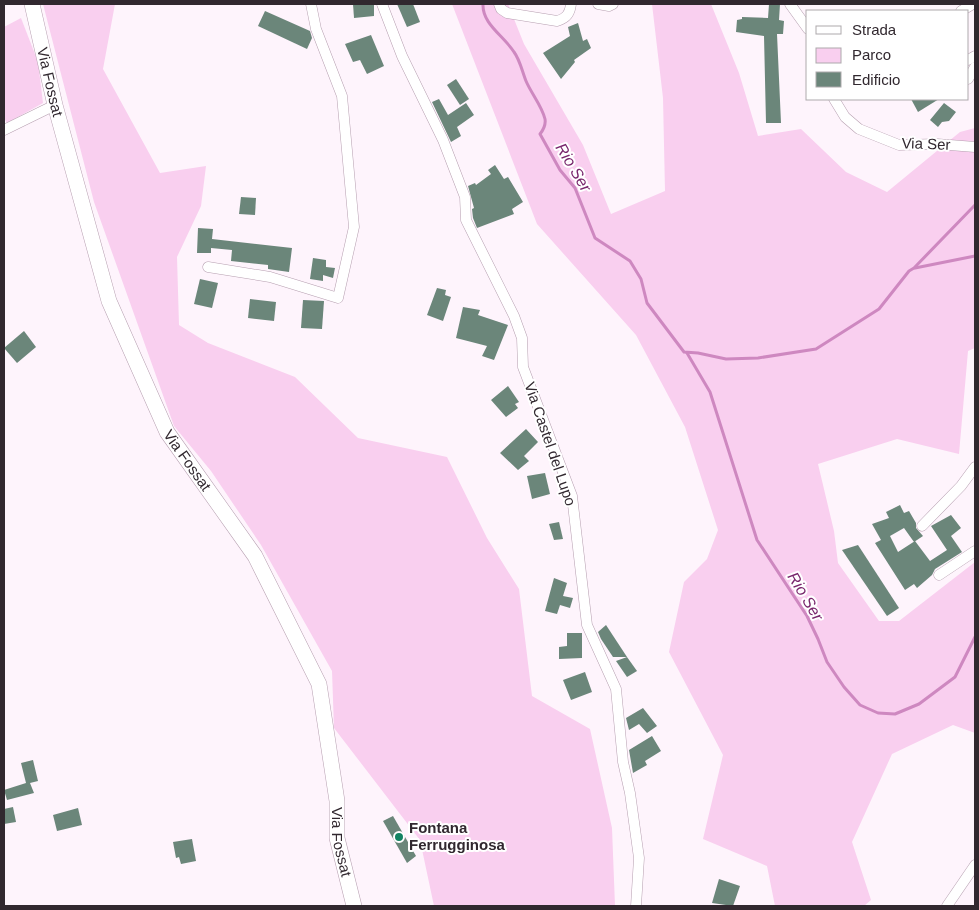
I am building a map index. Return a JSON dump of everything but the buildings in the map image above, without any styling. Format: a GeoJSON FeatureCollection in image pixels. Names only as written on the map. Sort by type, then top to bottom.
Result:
{"type":"FeatureCollection","features":[{"type":"Feature","properties":{"kind":"street","name":"Via Fossat"},"geometry":{"type":"LineString","coordinates":[[32,4],[55,105],[109,301],[167,432],[255,556],[319,684],[337,801],[337,838],[354,906]]}},
{"type":"Feature","properties":{"kind":"street"},"geometry":{"type":"LineString","coordinates":[[208,267],[270,277],[338,298],[354,226],[342,96],[316,29],[311,4]]}},
{"type":"Feature","properties":{"kind":"street","name":"Via Castel del Lupo"},"geometry":{"type":"LineString","coordinates":[[382,4],[402,56],[442,140],[465,197],[466,220],[514,316],[522,338],[523,367],[572,496],[587,625],[616,689],[623,762],[630,793],[639,858],[636,906]]}},
{"type":"Feature","properties":{"kind":"street"},"geometry":{"type":"LineString","coordinates":[[500,4],[501,10],[507,13],[557,21],[564,19],[570,13],[570,4]]}},
{"type":"Feature","properties":{"kind":"street"},"geometry":{"type":"LineString","coordinates":[[598,4],[609,6],[613,4]]}},
{"type":"Feature","properties":{"kind":"street"},"geometry":{"type":"LineString","coordinates":[[790,4],[806,26]]}},
{"type":"Feature","properties":{"kind":"street","name":"Via Ser"},"geometry":{"type":"LineString","coordinates":[[835,100],[845,117],[859,129],[899,145],[937,144],[975,147]]}},
{"type":"Feature","properties":{"kind":"street"},"geometry":{"type":"LineString","coordinates":[[4,130],[55,105]]}},
{"type":"Feature","properties":{"kind":"street"},"geometry":{"type":"LineString","coordinates":[[922,526],[961,486],[975,467]]}},
{"type":"Feature","properties":{"kind":"street"},"geometry":{"type":"LineString","coordinates":[[939,575],[975,551]]}},
{"type":"Feature","properties":{"kind":"street"},"geometry":{"type":"LineString","coordinates":[[947,906],[975,865]]}},
{"type":"Feature","properties":{"kind":"green space"},"geometry":{"type":"Polygon","coordinates":[[[43,4],[115,4],[103,69],[160,173],[206,166],[201,206],[177,257],[179,325],[208,343],[295,377],[358,438],[447,457],[487,538],[519,589],[532,696],[590,729],[612,828],[615,906],[434,906],[420,840],[334,728],[332,671],[261,545],[211,471],[174,426],[94,202],[43,4]]]}},
{"type":"Feature","properties":{"kind":"green space"},"geometry":{"type":"Polygon","coordinates":[[[452,4],[508,4],[524,44],[583,145],[611,214],[665,191],[663,98],[652,4],[711,4],[739,73],[758,136],[801,129],[846,172],[887,192],[960,132],[975,128],[975,348],[968,351],[959,454],[897,439],[818,464],[834,531],[838,563],[879,621],[899,621],[975,562],[975,733],[953,725],[892,754],[852,842],[871,900],[864,906],[775,906],[767,866],[703,839],[723,755],[669,652],[684,582],[707,559],[718,530],[685,427],[636,335],[537,224],[452,4]]]}},
{"type":"Feature","properties":{"kind":"green space"},"geometry":{"type":"Polygon","coordinates":[[[21,18],[38,62],[43,103],[7,123],[4,118],[4,27],[21,18]]]}},
{"type":"Feature","properties":{"kind":"waterway","name":"Rio Ser"},"geometry":{"type":"LineString","coordinates":[[483,4],[486,18],[518,58],[526,81],[545,119],[544,127],[540,134],[560,170],[575,188],[595,238],[630,261],[641,279],[647,303],[684,352],[726,359],[758,358],[816,349],[879,309],[909,271],[975,205]]}},
{"type":"Feature","properties":{"kind":"waterway","name":"Rio Ser"},"geometry":{"type":"LineString","coordinates":[[915,268],[975,256]]}},
{"type":"Feature","properties":{"kind":"waterway","name":"Rio Ser"},"geometry":{"type":"LineString","coordinates":[[687,353],[710,392],[757,540],[807,616],[827,662],[844,687],[860,705],[878,713],[895,714],[919,704],[955,677],[975,637]]}},
{"type":"Feature","properties":{"kind":"place","name":"Fontana Ferrugginosa"},"geometry":{"type":"Point","coordinates":[399,837]}}]}
